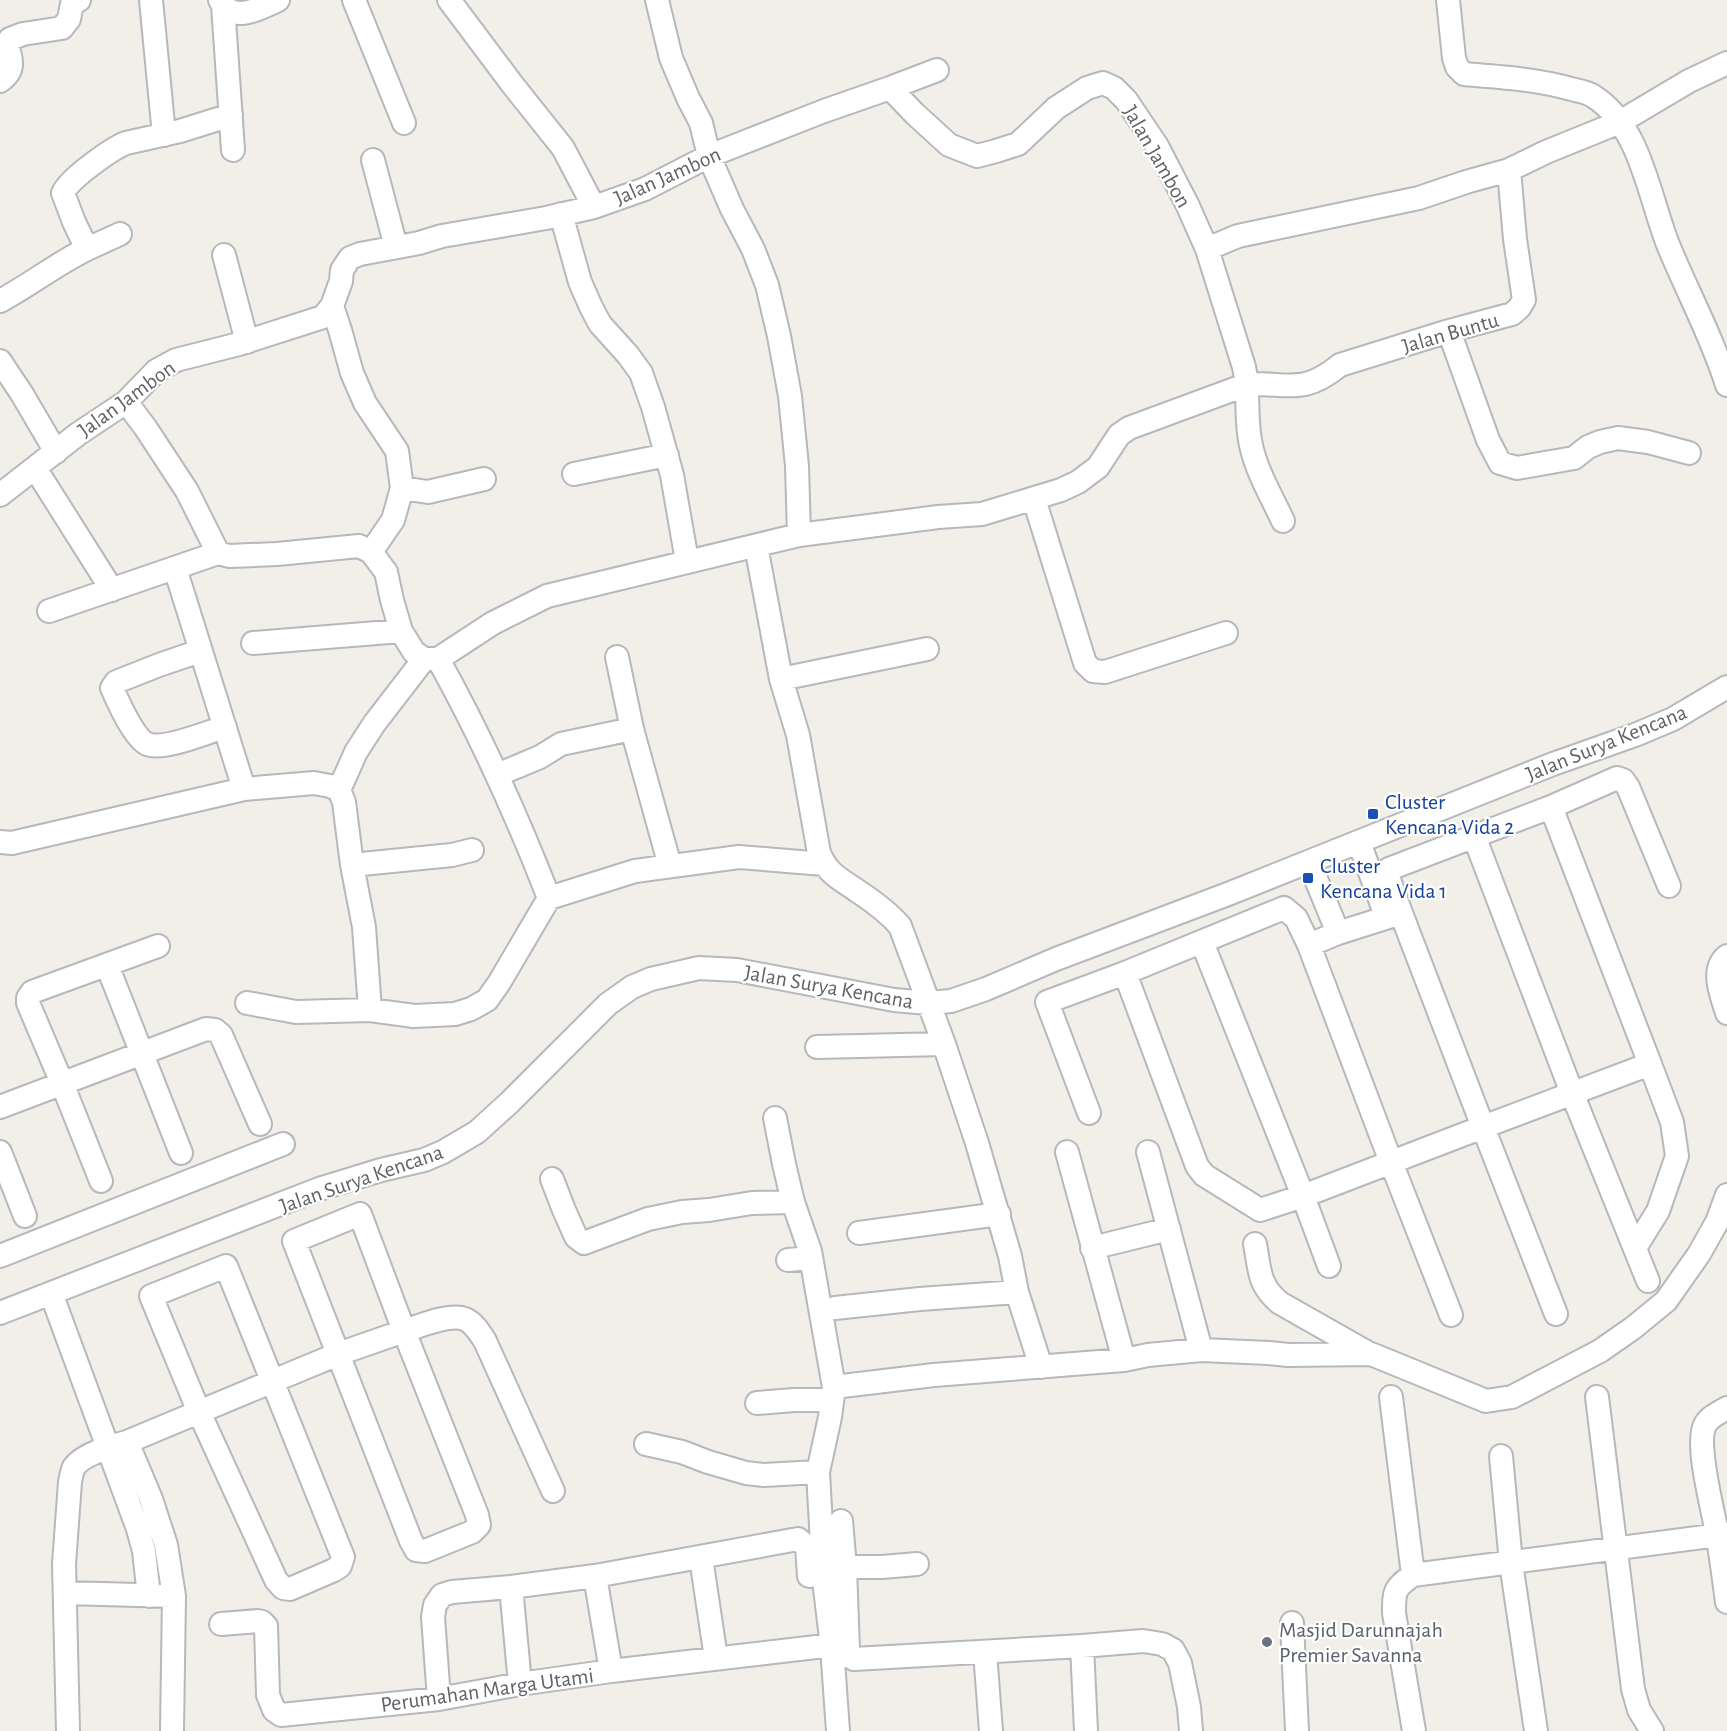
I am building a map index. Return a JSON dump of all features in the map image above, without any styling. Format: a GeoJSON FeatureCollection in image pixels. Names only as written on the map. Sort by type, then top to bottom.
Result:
{"type":"FeatureCollection","features":[{"type":"Feature","properties":{"kind":"street"},"geometry":{"type":"LineString","coordinates":[[151,0],[164,135]]}},
{"type":"Feature","properties":{"kind":"street"},"geometry":{"type":"LineString","coordinates":[[221,3],[233,13],[251,13],[278,0]]}},
{"type":"Feature","properties":{"kind":"street"},"geometry":{"type":"LineString","coordinates":[[354,0],[404,123]]}},
{"type":"Feature","properties":{"kind":"street"},"geometry":{"type":"LineString","coordinates":[[449,0],[563,148],[594,207]]}},
{"type":"Feature","properties":{"kind":"street"},"geometry":{"type":"LineString","coordinates":[[657,0],[671,58],[701,123],[709,156],[732,209],[753,249],[767,285],[790,396],[797,466],[798,535]]}},
{"type":"Feature","properties":{"kind":"street"},"geometry":{"type":"LineString","coordinates":[[1448,0],[1454,58],[1457,67],[1464,74],[1559,85],[1590,94],[1605,104],[1620,122],[1633,145],[1663,233],[1709,336],[1727,385]]}},
{"type":"Feature","properties":{"kind":"street"},"geometry":{"type":"LineString","coordinates":[[0,81],[11,70],[11,56],[7,45],[10,39],[23,34],[62,28],[69,19],[73,1]]}},
{"type":"Feature","properties":{"kind":"street"},"geometry":{"type":"LineString","coordinates":[[221,3],[233,150]]}},
{"type":"Feature","properties":{"kind":"street"},"geometry":{"type":"LineString","coordinates":[[1208,249],[1238,236],[1419,198],[1509,170],[1546,152],[1620,122],[1689,81],[1727,63]]}},
{"type":"Feature","properties":{"kind":"street"},"geometry":{"type":"LineString","coordinates":[[890,88],[937,70]]}},
{"type":"Feature","properties":{"kind":"street","name":"Jalan Jambon"},"geometry":{"type":"LineString","coordinates":[[0,495],[78,434],[126,402],[156,371],[176,360],[247,342],[323,317],[332,306],[341,281],[342,270],[350,258],[360,254],[594,207],[645,189],[709,156],[890,88],[949,145],[977,156],[1018,144],[1056,108],[1088,88],[1102,83],[1114,88],[1126,100],[1157,146],[1208,249],[1248,384],[1249,435],[1256,463],[1282,521]]}},
{"type":"Feature","properties":{"kind":"street"},"geometry":{"type":"LineString","coordinates":[[87,249],[63,197],[66,187],[118,146],[180,132],[231,115]]}},
{"type":"Feature","properties":{"kind":"street"},"geometry":{"type":"LineString","coordinates":[[373,160],[396,247]]}},
{"type":"Feature","properties":{"kind":"street","name":"Jalan Buntu"},"geometry":{"type":"LineString","coordinates":[[1248,384],[1308,385],[1326,377],[1340,365],[1512,314],[1524,300],[1515,239],[1509,170]]}},
{"type":"Feature","properties":{"kind":"street"},"geometry":{"type":"LineString","coordinates":[[561,214],[580,282],[591,308],[600,324],[642,374],[672,475],[687,561]]}},
{"type":"Feature","properties":{"kind":"street"},"geometry":{"type":"LineString","coordinates":[[0,301],[49,270],[120,234]]}},
{"type":"Feature","properties":{"kind":"street"},"geometry":{"type":"LineString","coordinates":[[224,255],[247,342]]}},
{"type":"Feature","properties":{"kind":"street"},"geometry":{"type":"LineString","coordinates":[[332,306],[351,374],[365,403],[397,451],[402,488],[393,520],[371,552]]}},
{"type":"Feature","properties":{"kind":"street"},"geometry":{"type":"LineString","coordinates":[[1449,331],[1488,440],[1500,463],[1518,468],[1574,458],[1600,441],[1617,438],[1648,442],[1689,453]]}},
{"type":"Feature","properties":{"kind":"street"},"geometry":{"type":"LineString","coordinates":[[0,361],[56,452]]}},
{"type":"Feature","properties":{"kind":"street"},"geometry":{"type":"LineString","coordinates":[[339,790],[356,752],[374,724],[431,659],[493,622],[547,596],[798,535],[938,517],[982,514],[1034,499],[1078,482],[1098,467],[1119,435],[1129,428],[1248,384]]}},
{"type":"Feature","properties":{"kind":"street"},"geometry":{"type":"LineString","coordinates":[[126,402],[187,491],[218,553]]}},
{"type":"Feature","properties":{"kind":"street"},"geometry":{"type":"LineString","coordinates":[[574,474],[667,455]]}},
{"type":"Feature","properties":{"kind":"street"},"geometry":{"type":"LineString","coordinates":[[35,468],[111,590]]}},
{"type":"Feature","properties":{"kind":"street"},"geometry":{"type":"LineString","coordinates":[[402,488],[428,492],[484,479]]}},
{"type":"Feature","properties":{"kind":"street"},"geometry":{"type":"LineString","coordinates":[[1034,499],[1085,663],[1093,671],[1105,672],[1226,633]]}},
{"type":"Feature","properties":{"kind":"street"},"geometry":{"type":"LineString","coordinates":[[49,611],[218,553],[229,556],[277,554],[359,546],[371,552],[386,572],[401,631],[414,652],[431,659],[473,723],[527,840],[549,898]]}},
{"type":"Feature","properties":{"kind":"street"},"geometry":{"type":"LineString","coordinates":[[756,546],[781,679],[798,735],[819,853],[832,874],[890,915],[900,926],[944,1044],[999,1214],[1017,1292],[1041,1366]]}},
{"type":"Feature","properties":{"kind":"street"},"geometry":{"type":"LineString","coordinates":[[175,568],[244,789]]}},
{"type":"Feature","properties":{"kind":"street"},"geometry":{"type":"LineString","coordinates":[[253,644],[401,631]]}},
{"type":"Feature","properties":{"kind":"street"},"geometry":{"type":"LineString","coordinates":[[781,679],[927,648]]}},
{"type":"Feature","properties":{"kind":"street"},"geometry":{"type":"LineString","coordinates":[[200,651],[116,682],[112,688],[137,735],[146,743],[157,746],[170,744],[225,727]]}},
{"type":"Feature","properties":{"kind":"street"},"geometry":{"type":"LineString","coordinates":[[617,657],[633,729],[670,866]]}},
{"type":"Feature","properties":{"kind":"street","name":"Jalan Surya Kencana"},"geometry":{"type":"LineString","coordinates":[[0,1313],[320,1189],[381,1170],[424,1160],[443,1152],[477,1132],[526,1087],[608,1004],[632,987],[651,979],[699,968],[737,970],[894,1000],[928,1003],[951,1001],[1309,862],[1553,764],[1635,735],[1673,719],[1727,687]]}},
{"type":"Feature","properties":{"kind":"street"},"geometry":{"type":"LineString","coordinates":[[497,775],[540,757],[561,744],[633,729]]}},
{"type":"Feature","properties":{"kind":"street"},"geometry":{"type":"LineString","coordinates":[[1394,915],[1388,877],[1389,869],[1551,807],[1617,778],[1623,780],[1628,787],[1669,886]]}},
{"type":"Feature","properties":{"kind":"street"},"geometry":{"type":"LineString","coordinates":[[0,842],[12,843],[244,789],[314,783],[339,790],[344,802],[352,865],[364,927],[370,1010]]}},
{"type":"Feature","properties":{"kind":"street"},"geometry":{"type":"LineString","coordinates":[[1551,807],[1672,1122],[1677,1156],[1658,1211],[1635,1248]]}},
{"type":"Feature","properties":{"kind":"street"},"geometry":{"type":"LineString","coordinates":[[1474,836],[1572,1093],[1648,1281]]}},
{"type":"Feature","properties":{"kind":"street"},"geometry":{"type":"LineString","coordinates":[[1359,842],[1394,915],[1483,1127],[1556,1314]]}},
{"type":"Feature","properties":{"kind":"street"},"geometry":{"type":"LineString","coordinates":[[352,865],[452,855],[472,850]]}},
{"type":"Feature","properties":{"kind":"street"},"geometry":{"type":"LineString","coordinates":[[247,1003],[296,1012],[370,1010],[414,1016],[455,1014],[471,1009],[487,1000],[500,983],[549,898],[635,871],[739,856],[824,864]]}},
{"type":"Feature","properties":{"kind":"street"},"geometry":{"type":"LineString","coordinates":[[1309,862],[1338,933]]}},
{"type":"Feature","properties":{"kind":"street"},"geometry":{"type":"LineString","coordinates":[[1089,1113],[1047,1002],[1125,973],[1284,908],[1296,918],[1309,945],[1451,1315]]}},
{"type":"Feature","properties":{"kind":"street"},"geometry":{"type":"LineString","coordinates":[[1309,945],[1394,915]]}},
{"type":"Feature","properties":{"kind":"street"},"geometry":{"type":"LineString","coordinates":[[1202,942],[1329,1266]]}},
{"type":"Feature","properties":{"kind":"street"},"geometry":{"type":"LineString","coordinates":[[101,1181],[28,1003],[28,998],[32,992],[158,946]]}},
{"type":"Feature","properties":{"kind":"street"},"geometry":{"type":"LineString","coordinates":[[1727,956],[1722,960],[1718,972],[1718,985],[1727,1013]]}},
{"type":"Feature","properties":{"kind":"street"},"geometry":{"type":"LineString","coordinates":[[107,965],[181,1153]]}},
{"type":"Feature","properties":{"kind":"street"},"geometry":{"type":"LineString","coordinates":[[1125,973],[1197,1166],[1204,1175],[1260,1210],[1303,1196],[1650,1064]]}},
{"type":"Feature","properties":{"kind":"street"},"geometry":{"type":"LineString","coordinates":[[0,1107],[206,1029],[215,1030],[221,1035],[260,1124]]}},
{"type":"Feature","properties":{"kind":"street"},"geometry":{"type":"LineString","coordinates":[[818,1047],[944,1044]]}},
{"type":"Feature","properties":{"kind":"street"},"geometry":{"type":"LineString","coordinates":[[775,1118],[793,1202],[811,1258],[833,1393],[818,1472],[824,1580],[824,1647]]}},
{"type":"Feature","properties":{"kind":"street"},"geometry":{"type":"LineString","coordinates":[[0,1256],[283,1144]]}},
{"type":"Feature","properties":{"kind":"street"},"geometry":{"type":"LineString","coordinates":[[0,1152],[25,1216]]}},
{"type":"Feature","properties":{"kind":"street"},"geometry":{"type":"LineString","coordinates":[[1067,1152],[1124,1360]]}},
{"type":"Feature","properties":{"kind":"street"},"geometry":{"type":"LineString","coordinates":[[1148,1152],[1201,1350]]}},
{"type":"Feature","properties":{"kind":"street"},"geometry":{"type":"LineString","coordinates":[[552,1179],[576,1238],[584,1243],[648,1219],[670,1214],[752,1203],[793,1202]]}},
{"type":"Feature","properties":{"kind":"street"},"geometry":{"type":"LineString","coordinates":[[1255,1244],[1262,1283],[1269,1294],[1280,1303],[1371,1354],[1486,1401],[1512,1397],[1600,1351],[1666,1301],[1699,1254],[1717,1222],[1727,1195]]}},
{"type":"Feature","properties":{"kind":"street"},"geometry":{"type":"LineString","coordinates":[[360,1214],[404,1331],[479,1525],[472,1532],[425,1551],[416,1550],[411,1541],[294,1241],[360,1214]]}},
{"type":"Feature","properties":{"kind":"street"},"geometry":{"type":"LineString","coordinates":[[859,1233],[999,1214]]}},
{"type":"Feature","properties":{"kind":"street"},"geometry":{"type":"LineString","coordinates":[[1092,1248],[1169,1229]]}},
{"type":"Feature","properties":{"kind":"street"},"geometry":{"type":"LineString","coordinates":[[788,1260],[811,1258]]}},
{"type":"Feature","properties":{"kind":"street"},"geometry":{"type":"LineString","coordinates":[[226,1266],[343,1557],[340,1566],[317,1578],[290,1588],[283,1588],[276,1580],[199,1412],[151,1296],[226,1266]]}},
{"type":"Feature","properties":{"kind":"street"},"geometry":{"type":"LineString","coordinates":[[835,1308],[1017,1292]]}},
{"type":"Feature","properties":{"kind":"street"},"geometry":{"type":"LineString","coordinates":[[51,1293],[104,1438],[118,1445],[151,1499],[166,1545],[174,1596],[172,1731]]}},
{"type":"Feature","properties":{"kind":"street"},"geometry":{"type":"LineString","coordinates":[[68,1731],[65,1552],[70,1482],[73,1468],[81,1460],[338,1354],[452,1317],[466,1319],[485,1341],[553,1491]]}},
{"type":"Feature","properties":{"kind":"street"},"geometry":{"type":"LineString","coordinates":[[757,1403],[794,1400],[934,1375],[1124,1360],[1148,1355],[1201,1350],[1288,1355],[1371,1354]]}},
{"type":"Feature","properties":{"kind":"street"},"geometry":{"type":"LineString","coordinates":[[1390,1397],[1413,1575]]}},
{"type":"Feature","properties":{"kind":"street"},"geometry":{"type":"LineString","coordinates":[[1597,1397],[1633,1689],[1639,1710],[1652,1731]]}},
{"type":"Feature","properties":{"kind":"street"},"geometry":{"type":"LineString","coordinates":[[1727,1408],[1705,1424],[1702,1438],[1703,1456],[1722,1534],[1727,1602]]}},
{"type":"Feature","properties":{"kind":"street"},"geometry":{"type":"LineString","coordinates":[[646,1444],[682,1452],[746,1473],[764,1475],[818,1472]]}},
{"type":"Feature","properties":{"kind":"street"},"geometry":{"type":"LineString","coordinates":[[118,1445],[144,1551],[149,1596]]}},
{"type":"Feature","properties":{"kind":"street"},"geometry":{"type":"LineString","coordinates":[[1501,1456],[1512,1563],[1536,1731]]}},
{"type":"Feature","properties":{"kind":"street"},"geometry":{"type":"LineString","coordinates":[[841,1521],[849,1656],[855,1659],[1143,1641],[1162,1644],[1173,1650],[1180,1663],[1190,1707],[1191,1731]]}},
{"type":"Feature","properties":{"kind":"street"},"geometry":{"type":"LineString","coordinates":[[1414,1731],[1394,1613],[1394,1596],[1400,1584],[1413,1575],[1722,1534]]}},
{"type":"Feature","properties":{"kind":"street"},"geometry":{"type":"LineString","coordinates":[[439,1699],[434,1617],[435,1605],[442,1595],[595,1576],[798,1539],[807,1547],[838,1731]]}},
{"type":"Feature","properties":{"kind":"street"},"geometry":{"type":"LineString","coordinates":[[700,1558],[716,1658]]}},
{"type":"Feature","properties":{"kind":"street"},"geometry":{"type":"LineString","coordinates":[[845,1567],[917,1563]]}},
{"type":"Feature","properties":{"kind":"street"},"geometry":{"type":"LineString","coordinates":[[595,1576],[611,1671]]}},
{"type":"Feature","properties":{"kind":"street"},"geometry":{"type":"LineString","coordinates":[[511,1587],[520,1684]]}},
{"type":"Feature","properties":{"kind":"street"},"geometry":{"type":"LineString","coordinates":[[65,1593],[174,1596]]}},
{"type":"Feature","properties":{"kind":"street","name":"Perumahan Marga Utami"},"geometry":{"type":"LineString","coordinates":[[221,1624],[258,1621],[266,1626],[268,1695],[274,1710],[281,1715],[439,1699],[611,1671],[824,1647]]}},
{"type":"Feature","properties":{"kind":"street"},"geometry":{"type":"LineString","coordinates":[[1292,1623],[1297,1731]]}},
{"type":"Feature","properties":{"kind":"street"},"geometry":{"type":"LineString","coordinates":[[1082,1646],[1086,1731]]}},
{"type":"Feature","properties":{"kind":"street"},"geometry":{"type":"LineString","coordinates":[[985,1652],[991,1731]]}},
{"type":"Feature","properties":{"kind":"place","name":"Cluster Kencana Vida 2"},"geometry":{"type":"Point","coordinates":[1373,814]}},
{"type":"Feature","properties":{"kind":"place","name":"Cluster Kencana Vida 1"},"geometry":{"type":"Point","coordinates":[1308,878]}},
{"type":"Feature","properties":{"kind":"place","name":"Masjid Darunnajah Premier Savanna"},"geometry":{"type":"Point","coordinates":[1267,1642]}}]}
